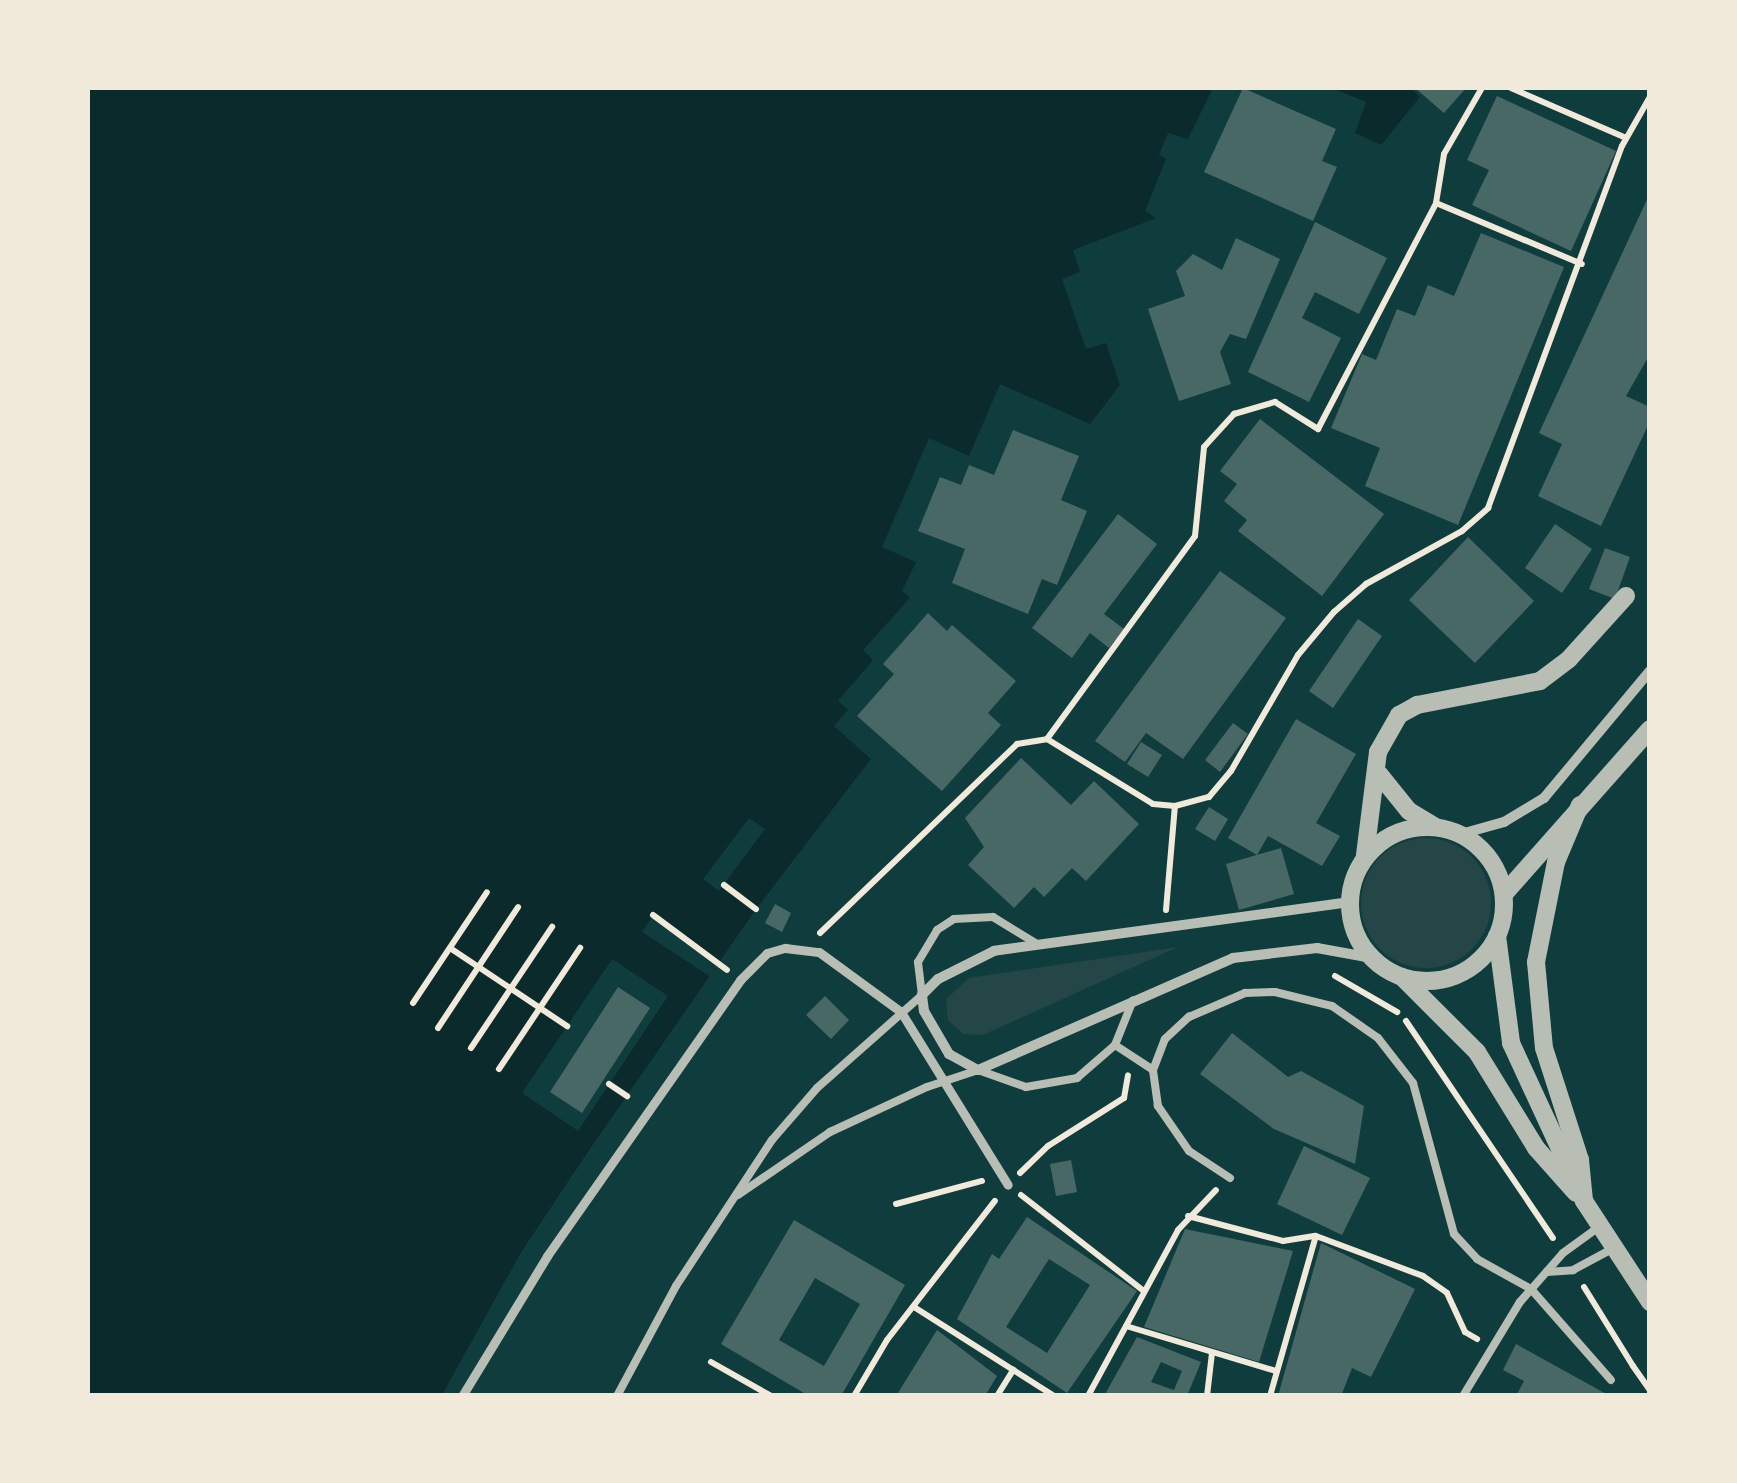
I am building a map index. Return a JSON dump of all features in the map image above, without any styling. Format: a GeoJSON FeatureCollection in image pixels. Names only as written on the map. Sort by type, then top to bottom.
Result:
{"type":"FeatureCollection","features":[{"type":"Feature","properties":{"kind":"street"},"geometry":{"type":"LineString","coordinates":[[1372,958],[1356,932],[1350,902],[1364,858],[1379,774],[1378,752],[1399,715],[1417,704],[1540,681],[1569,659],[1626,596]]}},
{"type":"Feature","properties":{"kind":"street"},"geometry":{"type":"LineString","coordinates":[[1460,834],[1504,822],[1544,798],[1650,671]]}},
{"type":"Feature","properties":{"kind":"street"},"geometry":{"type":"LineString","coordinates":[[1504,894],[1650,729]]}},
{"type":"Feature","properties":{"kind":"street"},"geometry":{"type":"LineString","coordinates":[[1379,774],[1408,811],[1460,834],[1492,862],[1504,894],[1497,935],[1512,1043],[1584,1202]]}},
{"type":"Feature","properties":{"kind":"street"},"geometry":{"type":"LineString","coordinates":[[1580,805],[1556,862],[1536,962],[1544,1048],[1580,1160],[1584,1202]]}},
{"type":"Feature","properties":{"kind":"street"},"geometry":{"type":"LineString","coordinates":[[1364,858],[1390,836],[1437,827]]}},
{"type":"Feature","properties":{"kind":"street"},"geometry":{"type":"LineString","coordinates":[[1350,902],[1164,924],[978,956],[922,994],[938,1041],[978,1070],[1133,999],[1259,951],[1317,948],[1372,958],[1402,976],[1477,1052],[1536,1148],[1584,1202],[1650,1302]]}},
{"type":"Feature","properties":{"kind":"street"},"geometry":{"type":"LineString","coordinates":[[1402,976],[1453,976],[1486,952],[1497,935]]}},
{"type":"Feature","properties":{"kind":"street"},"geometry":{"type":"LineString","coordinates":[[462,1396],[547,1256],[740,980],[767,954],[804,948],[832,960],[901,1012],[1005,1180]]}},
{"type":"Feature","properties":{"kind":"lane"},"geometry":{"type":"LineString","coordinates":[[617,1396],[676,1286],[794,1114],[922,994],[918,962],[924,946],[954,919],[993,918],[1038,944]]}},
{"type":"Feature","properties":{"kind":"lane"},"geometry":{"type":"LineString","coordinates":[[1230,1178],[1189,1150],[1166,1122],[1155,1098],[1153,1070],[1176,1027],[1245,994],[1305,997],[1356,1020],[1413,1083],[1454,1234],[1477,1259],[1532,1289],[1611,1380]]}},
{"type":"Feature","properties":{"kind":"lane"},"geometry":{"type":"LineString","coordinates":[[734,1198],[857,1116],[946,1081],[978,1070],[1001,1082],[1052,1086],[1076,1078],[1115,1045],[1133,999]]}},
{"type":"Feature","properties":{"kind":"lane"},"geometry":{"type":"LineString","coordinates":[[1115,1045],[1153,1070]]}},
{"type":"Feature","properties":{"kind":"lane"},"geometry":{"type":"LineString","coordinates":[[1463,1396],[1532,1289],[1563,1253],[1600,1226]]}},
{"type":"Feature","properties":{"kind":"lane"},"geometry":{"type":"LineString","coordinates":[[1548,1272],[1573,1270],[1614,1248]]}},
{"type":"Feature","properties":{"kind":"path"},"geometry":{"type":"LineString","coordinates":[[1047,739],[1195,536],[1204,447],[1234,414],[1275,402],[1318,429],[1436,203],[1444,154],[1482,88]]}},
{"type":"Feature","properties":{"kind":"path"},"geometry":{"type":"LineString","coordinates":[[1511,88],[1626,138]]}},
{"type":"Feature","properties":{"kind":"path"},"geometry":{"type":"LineString","coordinates":[[804,948],[1018,744],[1047,739],[1132,795],[1175,806],[1209,797],[1232,772],[1298,654],[1334,612],[1366,584],[1462,532],[1488,508],[1626,138],[1650,97]]}},
{"type":"Feature","properties":{"kind":"path"},"geometry":{"type":"LineString","coordinates":[[1436,203],[1582,264]]}},
{"type":"Feature","properties":{"kind":"path"},"geometry":{"type":"LineString","coordinates":[[1164,924],[1175,806]]}},
{"type":"Feature","properties":{"kind":"path"},"geometry":{"type":"LineString","coordinates":[[724,885],[756,909]]}},
{"type":"Feature","properties":{"kind":"path"},"geometry":{"type":"LineString","coordinates":[[413,1004],[487,892]]}},
{"type":"Feature","properties":{"kind":"path"},"geometry":{"type":"LineString","coordinates":[[438,1028],[518,906]]}},
{"type":"Feature","properties":{"kind":"path"},"geometry":{"type":"LineString","coordinates":[[653,915],[740,980]]}},
{"type":"Feature","properties":{"kind":"path"},"geometry":{"type":"LineString","coordinates":[[472,1048],[552,927]]}},
{"type":"Feature","properties":{"kind":"path"},"geometry":{"type":"LineString","coordinates":[[450,948],[567,1026]]}},
{"type":"Feature","properties":{"kind":"path"},"geometry":{"type":"LineString","coordinates":[[500,1069],[580,948]]}},
{"type":"Feature","properties":{"kind":"path"},"geometry":{"type":"LineString","coordinates":[[1330,974],[1381,998],[1420,1038],[1563,1253]]}},
{"type":"Feature","properties":{"kind":"path"},"geometry":{"type":"LineString","coordinates":[[854,1396],[1005,1180],[1048,1146],[1124,1098],[1131,1056]]}},
{"type":"Feature","properties":{"kind":"path"},"geometry":{"type":"LineString","coordinates":[[609,1084],[627,1096]]}},
{"type":"Feature","properties":{"kind":"path"},"geometry":{"type":"LineString","coordinates":[[1088,1396],[1188,1216],[1230,1178]]}},
{"type":"Feature","properties":{"kind":"path"},"geometry":{"type":"LineString","coordinates":[[896,1204],[1005,1180]]}},
{"type":"Feature","properties":{"kind":"path"},"geometry":{"type":"LineString","coordinates":[[1005,1180],[1144,1291]]}},
{"type":"Feature","properties":{"kind":"path"},"geometry":{"type":"LineString","coordinates":[[1188,1216],[1283,1241],[1316,1236],[1436,1283],[1455,1304],[1465,1332],[1492,1347]]}},
{"type":"Feature","properties":{"kind":"path"},"geometry":{"type":"LineString","coordinates":[[1270,1396],[1316,1236]]}},
{"type":"Feature","properties":{"kind":"path"},"geometry":{"type":"LineString","coordinates":[[1573,1270],[1634,1366]]}},
{"type":"Feature","properties":{"kind":"path"},"geometry":{"type":"LineString","coordinates":[[914,1307],[1054,1396]]}},
{"type":"Feature","properties":{"kind":"path"},"geometry":{"type":"LineString","coordinates":[[1126,1326],[1276,1372]]}},
{"type":"Feature","properties":{"kind":"path"},"geometry":{"type":"LineString","coordinates":[[1208,1396],[1212,1353]]}},
{"type":"Feature","properties":{"kind":"path"},"geometry":{"type":"LineString","coordinates":[[711,1362],[771,1396]]}},
{"type":"Feature","properties":{"kind":"path"},"geometry":{"type":"LineString","coordinates":[[996,1396],[1013,1370]]}},
{"type":"Feature","properties":{"kind":"shaded area"},"geometry":{"type":"Polygon","coordinates":[[[88,88],[1213,88],[1188,139],[1168,133],[1159,155],[1166,159],[1145,211],[1156,218],[1073,250],[1080,272],[1062,279],[1086,349],[1106,343],[1120,385],[1090,424],[1000,384],[969,456],[929,438],[882,547],[916,562],[902,591],[910,598],[863,650],[873,660],[838,701],[848,710],[834,726],[871,759],[756,909],[583,1159],[520,1254],[442,1395],[88,1395],[88,88]]]}},
{"type":"Feature","properties":{"kind":"shaded area"},"geometry":{"type":"Polygon","coordinates":[[[1332,88],[1410,88],[1420,97],[1381,145],[1355,133],[1366,102],[1332,88]]]}},
{"type":"Feature","properties":{"kind":"shaded area"},"geometry":{"type":"Polygon","coordinates":[[[1426,838],[1451,843],[1472,857],[1486,878],[1491,903],[1486,928],[1472,949],[1451,963],[1426,968],[1401,963],[1380,949],[1366,928],[1361,903],[1366,878],[1380,857],[1401,843],[1426,838]]]}},
{"type":"Feature","properties":{"kind":"shaded area"},"geometry":{"type":"Polygon","coordinates":[[[1178,947],[983,1035],[963,1034],[948,1020],[946,999],[969,978],[1178,947]]]}},
{"type":"Feature","properties":{"kind":"pier"},"geometry":{"type":"Polygon","coordinates":[[[749,818],[765,829],[719,891],[703,879],[749,818]]]}},
{"type":"Feature","properties":{"kind":"pier"},"geometry":{"type":"Polygon","coordinates":[[[654,914],[720,964],[711,977],[642,932],[654,914]]]}},
{"type":"Feature","properties":{"kind":"pier"},"geometry":{"type":"Polygon","coordinates":[[[612,959],[668,996],[578,1131],[522,1093],[612,959]]]}},
{"type":"Feature","properties":{"kind":"building"},"geometry":{"type":"Polygon","coordinates":[[[1243,88],[1336,129],[1322,161],[1337,167],[1313,221],[1204,172],[1243,88]]]}},
{"type":"Feature","properties":{"kind":"building"},"geometry":{"type":"Polygon","coordinates":[[[1415,88],[1466,88],[1444,113],[1415,88]]]}},
{"type":"Feature","properties":{"kind":"building"},"geometry":{"type":"Polygon","coordinates":[[[1497,96],[1616,151],[1571,251],[1472,205],[1489,170],[1467,160],[1497,96]]]}},
{"type":"Feature","properties":{"kind":"building"},"geometry":{"type":"Polygon","coordinates":[[[1650,193],[1650,354],[1626,396],[1650,407],[1650,421],[1601,526],[1538,496],[1562,444],[1539,433],[1650,193]]]}},
{"type":"Feature","properties":{"kind":"building"},"geometry":{"type":"Polygon","coordinates":[[[1315,222],[1387,258],[1359,314],[1315,292],[1302,318],[1341,338],[1309,402],[1248,372],[1315,222]]]}},
{"type":"Feature","properties":{"kind":"building"},"geometry":{"type":"Polygon","coordinates":[[[1481,233],[1564,267],[1458,525],[1365,486],[1380,448],[1331,428],[1362,354],[1376,360],[1397,309],[1415,316],[1428,285],[1454,296],[1481,233]]]}},
{"type":"Feature","properties":{"kind":"building"},"geometry":{"type":"Polygon","coordinates":[[[1236,238],[1280,259],[1246,339],[1230,334],[1220,352],[1231,384],[1179,401],[1148,309],[1185,296],[1176,271],[1193,254],[1222,270],[1236,238]]]}},
{"type":"Feature","properties":{"kind":"building"},"geometry":{"type":"Polygon","coordinates":[[[1260,419],[1384,514],[1322,596],[1238,531],[1247,520],[1224,501],[1237,484],[1220,471],[1260,419]]]}},
{"type":"Feature","properties":{"kind":"building"},"geometry":{"type":"Polygon","coordinates":[[[1013,430],[1079,456],[1061,500],[1087,511],[1057,585],[1042,579],[1028,614],[952,583],[965,549],[918,531],[940,477],[961,485],[969,465],[994,475],[1013,430]]]}},
{"type":"Feature","properties":{"kind":"building"},"geometry":{"type":"Polygon","coordinates":[[[1118,514],[1157,544],[1104,614],[1124,629],[1109,648],[1090,633],[1072,658],[1032,628],[1118,514]]]}},
{"type":"Feature","properties":{"kind":"building"},"geometry":{"type":"Polygon","coordinates":[[[1555,524],[1592,549],[1562,593],[1525,568],[1555,524]]]}},
{"type":"Feature","properties":{"kind":"building"},"geometry":{"type":"Polygon","coordinates":[[[1468,537],[1534,601],[1475,663],[1409,600],[1468,537]]]}},
{"type":"Feature","properties":{"kind":"building"},"geometry":{"type":"Polygon","coordinates":[[[1605,548],[1630,557],[1615,599],[1589,589],[1605,548]]]}},
{"type":"Feature","properties":{"kind":"building"},"geometry":{"type":"Polygon","coordinates":[[[1220,571],[1286,618],[1183,759],[1146,733],[1125,762],[1095,741],[1220,571]]]}},
{"type":"Feature","properties":{"kind":"building"},"geometry":{"type":"Polygon","coordinates":[[[928,613],[947,631],[952,625],[1016,681],[988,713],[1001,725],[942,791],[857,716],[894,674],[883,664],[928,613]]]}},
{"type":"Feature","properties":{"kind":"building"},"geometry":{"type":"Polygon","coordinates":[[[1358,619],[1382,636],[1333,708],[1309,691],[1358,619]]]}},
{"type":"Feature","properties":{"kind":"building"},"geometry":{"type":"Polygon","coordinates":[[[1296,719],[1356,754],[1316,823],[1340,836],[1322,866],[1268,836],[1257,855],[1228,838],[1296,719]]]}},
{"type":"Feature","properties":{"kind":"building"},"geometry":{"type":"Polygon","coordinates":[[[1233,723],[1248,734],[1220,772],[1205,760],[1233,723]]]}},
{"type":"Feature","properties":{"kind":"building"},"geometry":{"type":"Polygon","coordinates":[[[1141,742],[1162,755],[1148,777],[1127,764],[1141,742]]]}},
{"type":"Feature","properties":{"kind":"building"},"geometry":{"type":"Polygon","coordinates":[[[1021,758],[1071,805],[1094,781],[1139,824],[1086,881],[1072,868],[1044,897],[1034,887],[1014,908],[968,865],[984,847],[965,818],[1021,758]]]}},
{"type":"Feature","properties":{"kind":"building"},"geometry":{"type":"Polygon","coordinates":[[[1209,807],[1228,819],[1215,841],[1195,829],[1209,807]]]}},
{"type":"Feature","properties":{"kind":"building"},"geometry":{"type":"Polygon","coordinates":[[[1281,848],[1294,894],[1239,910],[1226,864],[1281,848]]]}},
{"type":"Feature","properties":{"kind":"building"},"geometry":{"type":"Polygon","coordinates":[[[775,904],[791,913],[782,932],[765,923],[775,904]]]}},
{"type":"Feature","properties":{"kind":"building"},"geometry":{"type":"Polygon","coordinates":[[[618,987],[650,1008],[582,1113],[550,1092],[618,987]]]}},
{"type":"Feature","properties":{"kind":"building"},"geometry":{"type":"Polygon","coordinates":[[[825,996],[849,1020],[831,1039],[806,1015],[825,996]]]}},
{"type":"Feature","properties":{"kind":"building"},"geometry":{"type":"Polygon","coordinates":[[[1232,1033],[1288,1077],[1301,1071],[1364,1106],[1355,1164],[1274,1129],[1200,1074],[1232,1033]]]}},
{"type":"Feature","properties":{"kind":"building"},"geometry":{"type":"Polygon","coordinates":[[[1304,1146],[1370,1178],[1342,1235],[1277,1204],[1304,1146]]]}},
{"type":"Feature","properties":{"kind":"building"},"geometry":{"type":"Polygon","coordinates":[[[1071,1160],[1077,1192],[1056,1196],[1050,1164],[1071,1160]]]}},
{"type":"Feature","properties":{"kind":"building"},"geometry":{"type":"Polygon","coordinates":[[[1027,1217],[1137,1291],[1067,1393],[957,1319],[992,1254],[999,1259],[1027,1217]],[[1049,1259],[1006,1327],[1047,1353],[1090,1285],[1049,1259]]]}},
{"type":"Feature","properties":{"kind":"building"},"geometry":{"type":"Polygon","coordinates":[[[794,1220],[905,1285],[841,1396],[809,1396],[721,1344],[794,1220]],[[815,1278],[779,1340],[824,1366],[860,1304],[815,1278]]]}},
{"type":"Feature","properties":{"kind":"building"},"geometry":{"type":"Polygon","coordinates":[[[1185,1229],[1293,1251],[1259,1362],[1144,1327],[1185,1229]]]}},
{"type":"Feature","properties":{"kind":"building"},"geometry":{"type":"Polygon","coordinates":[[[1321,1243],[1415,1289],[1371,1377],[1352,1368],[1341,1396],[1278,1396],[1321,1243]]]}},
{"type":"Feature","properties":{"kind":"building"},"geometry":{"type":"Polygon","coordinates":[[[937,1330],[997,1376],[985,1396],[896,1396],[937,1330]]]}},
{"type":"Feature","properties":{"kind":"building"},"geometry":{"type":"Polygon","coordinates":[[[1137,1337],[1201,1362],[1187,1396],[1104,1396],[1137,1337]],[[1161,1362],[1151,1382],[1174,1390],[1182,1371],[1161,1362]]]}},
{"type":"Feature","properties":{"kind":"building"},"geometry":{"type":"Polygon","coordinates":[[[1516,1344],[1610,1396],[1516,1396],[1524,1381],[1503,1370],[1516,1344]]]}}]}
